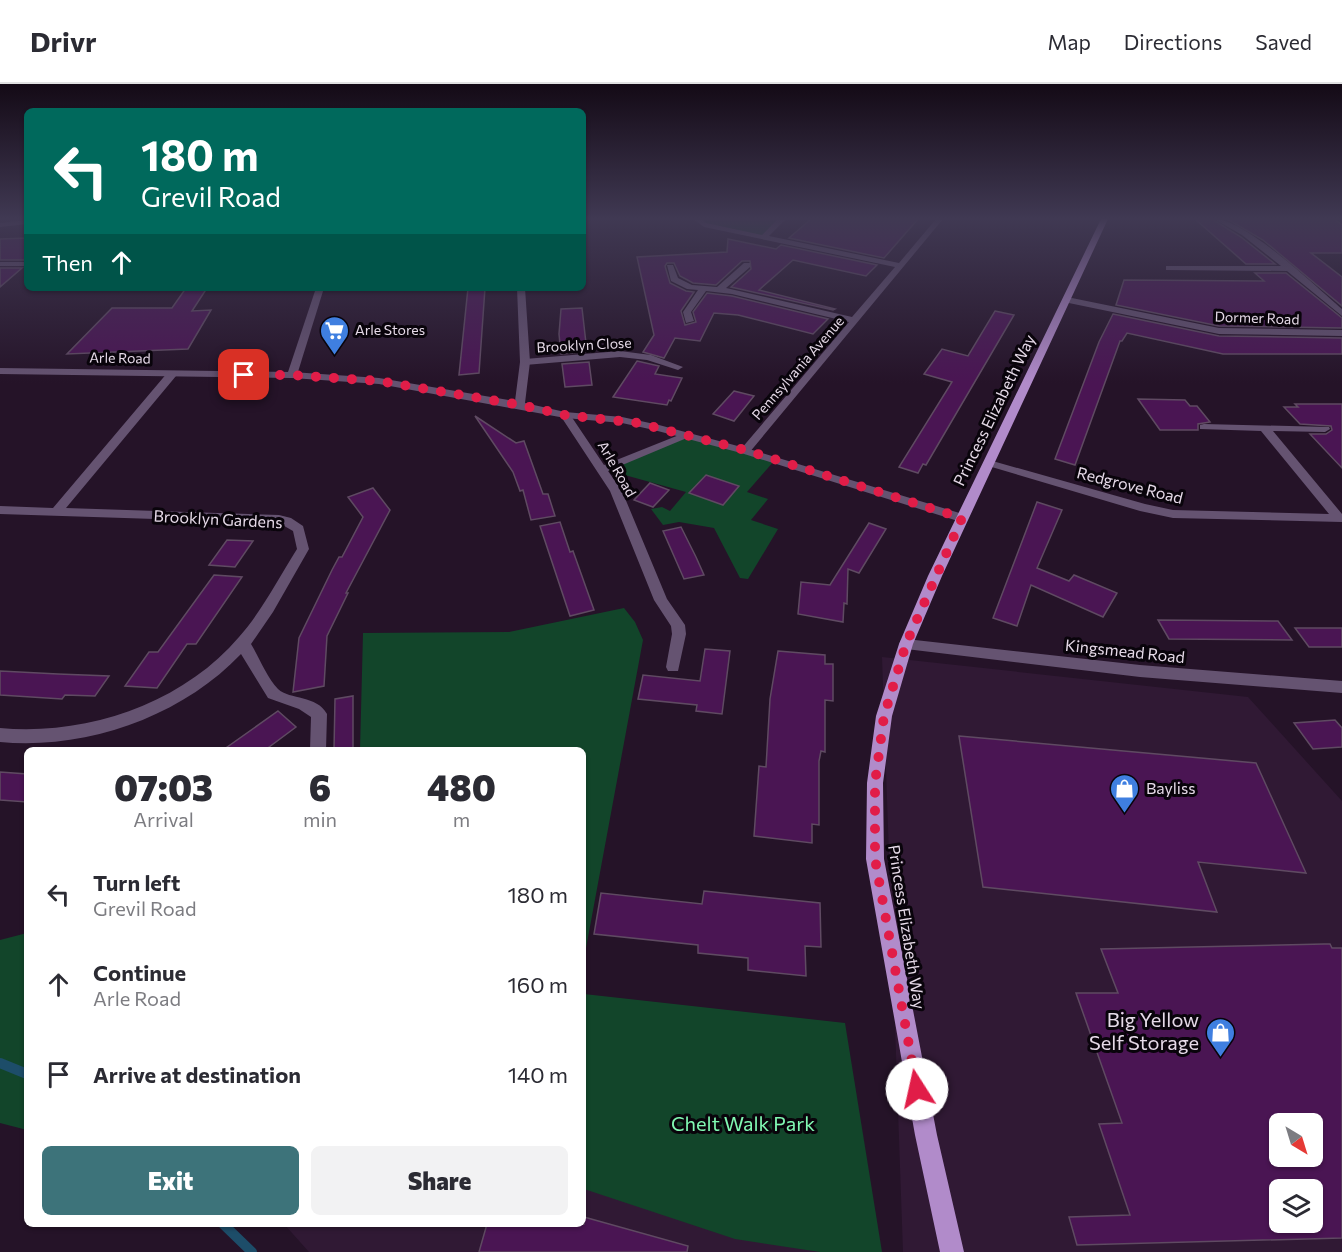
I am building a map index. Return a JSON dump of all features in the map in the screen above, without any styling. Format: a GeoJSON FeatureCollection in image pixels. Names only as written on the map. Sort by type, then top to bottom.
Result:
{"type":"FeatureCollection","features":[{"type":"Feature","properties":{"kind":"main road","name":"Princess Elizabeth Way"},"geometry":{"type":"LineString","coordinates":[[952,1252],[926,1135],[875,859],[875,783],[884,716],[906,644],[962,518],[1080,274]]}},
{"type":"Feature","properties":{"kind":"street"},"geometry":{"type":"LineString","coordinates":[[672,274],[674,279],[680,284],[702,290],[719,290],[856,321]]}},
{"type":"Feature","properties":{"kind":"street"},"geometry":{"type":"LineString","coordinates":[[719,290],[737,274]]}},
{"type":"Feature","properties":{"kind":"street","name":"Pennsylvania Avenue"},"geometry":{"type":"LineString","coordinates":[[745,450],[896,274]]}},
{"type":"Feature","properties":{"kind":"street"},"geometry":{"type":"LineString","coordinates":[[1294,274],[1342,313]]}},
{"type":"Feature","properties":{"kind":"street"},"geometry":{"type":"LineString","coordinates":[[688,321],[687,312],[702,290]]}},
{"type":"Feature","properties":{"kind":"street"},"geometry":{"type":"LineString","coordinates":[[292,375],[319,291]]}},
{"type":"Feature","properties":{"kind":"street"},"geometry":{"type":"LineString","coordinates":[[520,405],[525,362],[521,291]]}},
{"type":"Feature","properties":{"kind":"street","name":"Dormer Road"},"geometry":{"type":"LineString","coordinates":[[1067,300],[1220,332],[1342,333]]}},
{"type":"Feature","properties":{"kind":"street","name":"Brooklyn Close"},"geometry":{"type":"LineString","coordinates":[[525,362],[620,354],[648,357],[678,367]]}},
{"type":"Feature","properties":{"kind":"street","name":"Arle Road"},"geometry":{"type":"LineString","coordinates":[[0,371],[292,375],[379,381],[565,415],[616,491],[661,600],[678,625],[679,634],[673,667]]}},
{"type":"Feature","properties":{"kind":"street"},"geometry":{"type":"LineString","coordinates":[[57,511],[172,374]]}},
{"type":"Feature","properties":{"kind":"street"},"geometry":{"type":"LineString","coordinates":[[565,415],[622,420],[688,435],[745,450],[962,518]]}},
{"type":"Feature","properties":{"kind":"street"},"geometry":{"type":"LineString","coordinates":[[1204,427],[1325,429]]}},
{"type":"Feature","properties":{"kind":"street","name":"Redgrove Road"},"geometry":{"type":"LineString","coordinates":[[1264,428],[1341,518]]}},
{"type":"Feature","properties":{"kind":"street"},"geometry":{"type":"LineString","coordinates":[[603,470],[688,435]]}},
{"type":"Feature","properties":{"kind":"street","name":"Redgrove Road"},"geometry":{"type":"LineString","coordinates":[[988,463],[1144,508],[1173,514],[1341,518]]}},
{"type":"Feature","properties":{"kind":"street","name":"Brooklyn Gardens"},"geometry":{"type":"LineString","coordinates":[[0,510],[279,519],[294,525],[302,535],[303,549],[256,627],[243,644],[197,682],[132,716],[60,735],[37,737],[0,735]]}},
{"type":"Feature","properties":{"kind":"street"},"geometry":{"type":"LineString","coordinates":[[243,644],[273,694],[305,705],[319,714],[318,747]]}},
{"type":"Feature","properties":{"kind":"street","name":"Kingsmead Road"},"geometry":{"type":"LineString","coordinates":[[906,644],[1140,671],[1342,687]]}},
{"type":"Feature","properties":{"kind":"shaded area"},"geometry":{"type":"Polygon","coordinates":[[[882,657],[1248,697],[1342,801],[1342,1252],[903,1252],[882,657]]]}},
{"type":"Feature","properties":{"kind":"shaded area"},"geometry":{"type":"Polygon","coordinates":[[[586,1174],[864,1252],[309,1252],[287,1227],[586,1227],[586,1174]]]}},
{"type":"Feature","properties":{"kind":"green space"},"geometry":{"type":"Polygon","coordinates":[[[688,435],[775,460],[747,492],[768,499],[751,520],[778,529],[748,579],[740,578],[714,528],[679,522],[663,525],[651,509],[662,507],[670,511],[686,492],[603,469],[688,435]]]}},
{"type":"Feature","properties":{"kind":"green space"},"geometry":{"type":"Polygon","coordinates":[[[624,608],[635,622],[643,640],[586,948],[586,747],[360,747],[363,633],[509,632],[624,608]]]}},
{"type":"Feature","properties":{"kind":"green space"},"geometry":{"type":"Polygon","coordinates":[[[24,934],[24,1129],[0,1123],[0,940],[24,934]]]}},
{"type":"Feature","properties":{"kind":"green space","name":"Chelt Walk Park"},"geometry":{"type":"Polygon","coordinates":[[[586,994],[845,1023],[882,1252],[820,1252],[735,1239],[586,1190],[586,994]]]}},
{"type":"Feature","properties":{"kind":"building"},"geometry":{"type":"Polygon","coordinates":[[[0,274],[16,274],[0,287],[0,274]]]}},
{"type":"Feature","properties":{"kind":"building"},"geometry":{"type":"Polygon","coordinates":[[[641,274],[667,274],[670,283],[686,291],[694,292],[681,311],[685,325],[696,322],[693,312],[707,293],[732,296],[828,319],[813,334],[738,315],[714,313],[700,341],[675,338],[664,358],[643,352],[654,335],[641,274]]]}},
{"type":"Feature","properties":{"kind":"building"},"geometry":{"type":"Polygon","coordinates":[[[679,274],[728,274],[716,285],[693,283],[679,274]]]}},
{"type":"Feature","properties":{"kind":"building"},"geometry":{"type":"Polygon","coordinates":[[[746,274],[778,274],[759,290],[835,309],[833,310],[731,287],[746,274]]]}},
{"type":"Feature","properties":{"kind":"building"},"geometry":{"type":"Polygon","coordinates":[[[1256,274],[1287,274],[1342,318],[1342,328],[1219,326],[1116,305],[1124,280],[1264,281],[1256,274]]]}},
{"type":"Feature","properties":{"kind":"building"},"geometry":{"type":"Polygon","coordinates":[[[1303,274],[1337,274],[1342,277],[1342,306],[1303,274]]]}},
{"type":"Feature","properties":{"kind":"building"},"geometry":{"type":"Polygon","coordinates":[[[184,291],[205,291],[192,311],[211,310],[188,349],[67,354],[112,308],[172,308],[184,291]]]}},
{"type":"Feature","properties":{"kind":"building"},"geometry":{"type":"Polygon","coordinates":[[[468,291],[485,291],[479,373],[459,375],[468,291]]]}},
{"type":"Feature","properties":{"kind":"building"},"geometry":{"type":"Polygon","coordinates":[[[582,308],[587,352],[561,354],[559,334],[561,309],[582,308]]]}},
{"type":"Feature","properties":{"kind":"building"},"geometry":{"type":"Polygon","coordinates":[[[995,311],[1014,315],[926,465],[923,464],[918,473],[899,467],[952,382],[924,374],[942,349],[968,356],[995,311]]]}},
{"type":"Feature","properties":{"kind":"building"},"geometry":{"type":"Polygon","coordinates":[[[1113,314],[1219,336],[1342,338],[1342,354],[1223,354],[1127,333],[1120,341],[1075,465],[1055,459],[1099,342],[1113,314]]]}},
{"type":"Feature","properties":{"kind":"building"},"geometry":{"type":"Polygon","coordinates":[[[637,361],[659,366],[655,374],[682,378],[667,405],[613,397],[637,361]]]}},
{"type":"Feature","properties":{"kind":"building"},"geometry":{"type":"Polygon","coordinates":[[[589,362],[592,385],[565,387],[562,364],[589,362]]]}},
{"type":"Feature","properties":{"kind":"building"},"geometry":{"type":"Polygon","coordinates":[[[734,391],[754,396],[734,421],[713,414],[734,391]]]}},
{"type":"Feature","properties":{"kind":"building"},"geometry":{"type":"Polygon","coordinates":[[[1138,399],[1185,400],[1190,406],[1197,406],[1210,422],[1198,424],[1198,430],[1160,430],[1138,399]]]}},
{"type":"Feature","properties":{"kind":"building"},"geometry":{"type":"Polygon","coordinates":[[[1295,404],[1342,404],[1342,468],[1310,434],[1326,434],[1332,430],[1331,426],[1300,424],[1284,407],[1298,407],[1295,404]]]}},
{"type":"Feature","properties":{"kind":"building"},"geometry":{"type":"Polygon","coordinates":[[[475,416],[516,443],[524,441],[543,494],[548,494],[555,516],[531,520],[523,490],[520,491],[513,472],[475,416]]]}},
{"type":"Feature","properties":{"kind":"building"},"geometry":{"type":"Polygon","coordinates":[[[706,475],[739,486],[723,505],[689,493],[706,475]]]}},
{"type":"Feature","properties":{"kind":"building"},"geometry":{"type":"Polygon","coordinates":[[[650,483],[669,490],[653,507],[634,500],[650,483]]]}},
{"type":"Feature","properties":{"kind":"building"},"geometry":{"type":"Polygon","coordinates":[[[373,488],[390,510],[346,593],[348,593],[327,636],[324,686],[293,692],[299,638],[332,570],[339,557],[342,557],[363,517],[348,497],[373,488]]]}},
{"type":"Feature","properties":{"kind":"building"},"geometry":{"type":"Polygon","coordinates":[[[1037,502],[1062,510],[1037,568],[1069,581],[1074,575],[1117,593],[1103,617],[1031,585],[1017,626],[993,618],[1037,502]]]}},
{"type":"Feature","properties":{"kind":"building"},"geometry":{"type":"Polygon","coordinates":[[[560,522],[594,610],[570,616],[540,526],[560,522]]]}},
{"type":"Feature","properties":{"kind":"building"},"geometry":{"type":"Polygon","coordinates":[[[869,523],[886,529],[859,573],[848,569],[847,604],[844,603],[843,622],[798,614],[801,582],[830,585],[869,523]]]}},
{"type":"Feature","properties":{"kind":"building"},"geometry":{"type":"Polygon","coordinates":[[[681,527],[704,575],[684,579],[663,531],[681,527]]]}},
{"type":"Feature","properties":{"kind":"building"},"geometry":{"type":"Polygon","coordinates":[[[227,540],[253,541],[235,567],[209,565],[227,540]]]}},
{"type":"Feature","properties":{"kind":"building"},"geometry":{"type":"Polygon","coordinates":[[[214,575],[242,577],[196,644],[187,644],[157,688],[125,686],[149,652],[158,652],[214,575]]]}},
{"type":"Feature","properties":{"kind":"building"},"geometry":{"type":"Polygon","coordinates":[[[1158,620],[1278,621],[1292,640],[1169,639],[1158,620]]]}},
{"type":"Feature","properties":{"kind":"building"},"geometry":{"type":"Polygon","coordinates":[[[1295,628],[1342,628],[1342,647],[1309,647],[1295,628]]]}},
{"type":"Feature","properties":{"kind":"building"},"geometry":{"type":"Polygon","coordinates":[[[705,649],[730,651],[722,714],[696,711],[697,705],[638,699],[643,675],[700,681],[705,649]]]}},
{"type":"Feature","properties":{"kind":"building"},"geometry":{"type":"Polygon","coordinates":[[[778,651],[825,655],[825,664],[833,664],[833,701],[825,700],[825,752],[821,751],[819,761],[819,825],[812,824],[812,843],[754,836],[759,766],[766,767],[770,699],[778,651]]]}},
{"type":"Feature","properties":{"kind":"building"},"geometry":{"type":"Polygon","coordinates":[[[0,671],[109,676],[95,696],[65,695],[62,699],[0,695],[0,671]]]}},
{"type":"Feature","properties":{"kind":"building"},"geometry":{"type":"Polygon","coordinates":[[[353,696],[353,747],[334,747],[335,699],[353,696]]]}},
{"type":"Feature","properties":{"kind":"building"},"geometry":{"type":"Polygon","coordinates":[[[278,711],[296,727],[269,747],[227,747],[278,711]]]}},
{"type":"Feature","properties":{"kind":"building"},"geometry":{"type":"Polygon","coordinates":[[[1335,720],[1342,728],[1342,747],[1313,749],[1294,723],[1335,720]]]}},
{"type":"Feature","properties":{"kind":"building","name":"Bayliss"},"geometry":{"type":"Polygon","coordinates":[[[959,736],[1256,763],[1306,873],[1198,862],[1217,912],[983,887],[959,736]]]}},
{"type":"Feature","properties":{"kind":"building"},"geometry":{"type":"Polygon","coordinates":[[[0,772],[24,774],[24,802],[0,800],[0,772]]]}},
{"type":"Feature","properties":{"kind":"building"},"geometry":{"type":"Polygon","coordinates":[[[704,891],[820,903],[821,947],[805,946],[806,976],[748,970],[748,958],[698,953],[698,945],[594,934],[601,893],[702,904],[704,891]]]}},
{"type":"Feature","properties":{"kind":"building","name":"Big Yellow Self Storage"},"geometry":{"type":"Polygon","coordinates":[[[1324,944],[1330,944],[1332,948],[1342,948],[1342,1238],[1077,1245],[1069,1217],[1130,1215],[1099,1124],[1122,1123],[1076,993],[1118,993],[1101,949],[1324,944]]]}},
{"type":"Feature","properties":{"kind":"building"},"geometry":{"type":"Polygon","coordinates":[[[586,1218],[688,1246],[687,1252],[479,1252],[486,1227],[586,1227],[586,1218]]]}},
{"type":"Feature","properties":{"kind":"waterway"},"geometry":{"type":"LineString","coordinates":[[0,1063],[24,1073]]}},
{"type":"Feature","properties":{"kind":"waterway"},"geometry":{"type":"LineString","coordinates":[[226,1227],[252,1252]]}},
{"type":"Feature","properties":{"kind":"place","name":"Arle Stores"},"geometry":{"type":"Point","coordinates":[334,356]}},
{"type":"Feature","properties":{"kind":"place","name":"Bayliss"},"geometry":{"type":"Point","coordinates":[1125,814]}},
{"type":"Feature","properties":{"kind":"place","name":"Big Yellow Self Storage"},"geometry":{"type":"Point","coordinates":[1220,1058]}},
{"type":"Feature","properties":{"kind":"route"},"geometry":{"type":"LineString","coordinates":[[244,375],[292,375],[379,381],[565,415],[638,423],[745,450],[962,518],[906,644],[884,716],[875,783],[875,859],[917,1089]]}}]}
